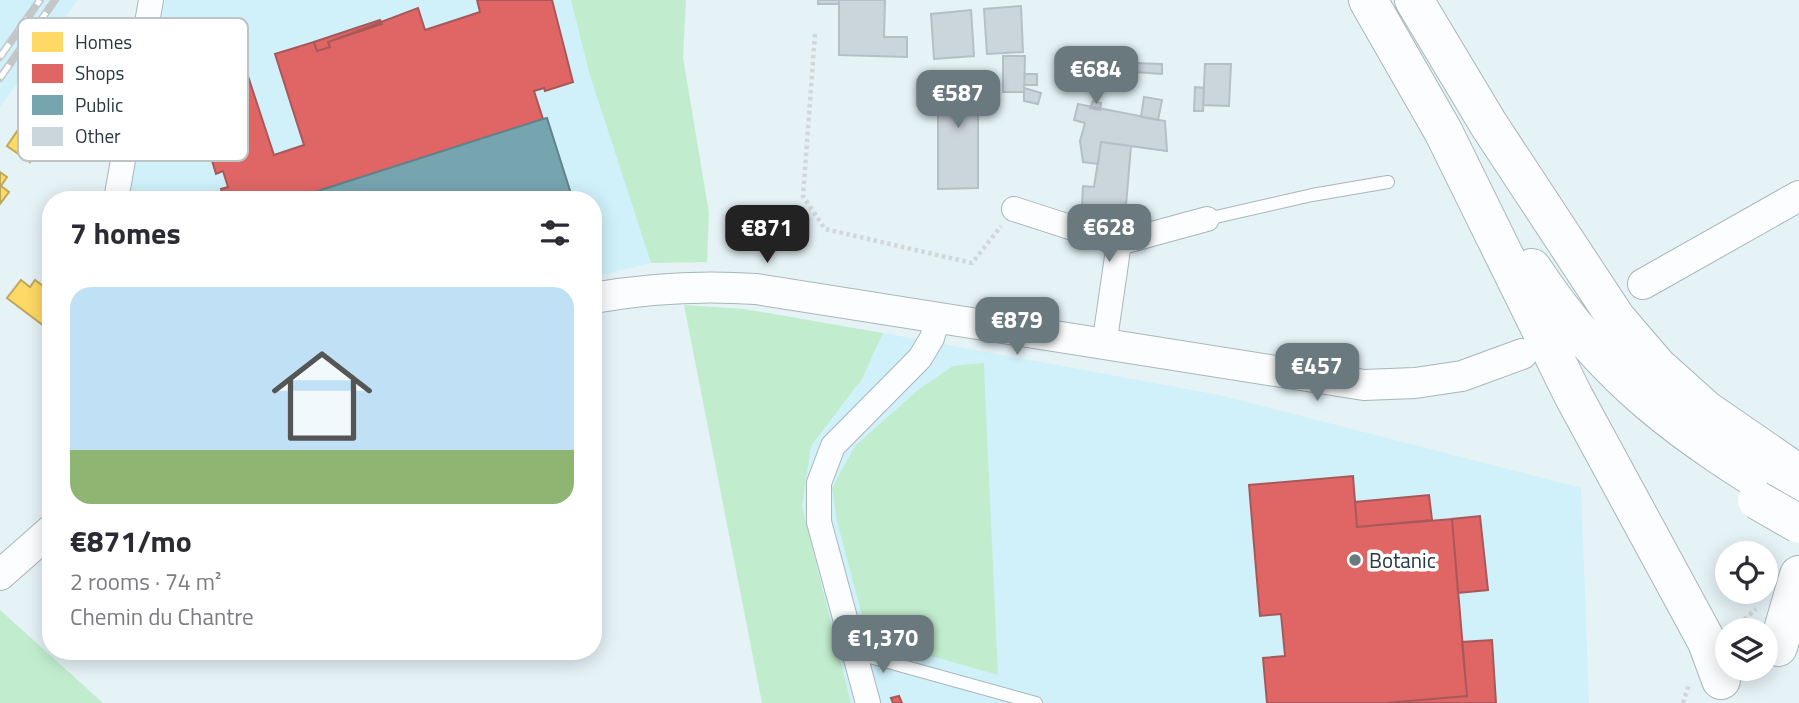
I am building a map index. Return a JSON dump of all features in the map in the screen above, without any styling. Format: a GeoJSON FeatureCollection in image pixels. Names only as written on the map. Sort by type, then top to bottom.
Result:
{"type":"FeatureCollection","features":[{"type":"Feature","properties":{"kind":"main road"},"geometry":{"type":"LineString","coordinates":[[1368,0],[1443,131],[1573,395],[1707,642],[1721,684]]}},
{"type":"Feature","properties":{"kind":"main road"},"geometry":{"type":"LineString","coordinates":[[1414,0],[1489,125],[1616,318],[1658,367],[1778,476],[1799,505]]}},
{"type":"Feature","properties":{"kind":"main road"},"geometry":{"type":"LineString","coordinates":[[1443,131],[1567,318],[1639,396],[1706,447],[1778,476],[1799,524]]}},
{"type":"Feature","properties":{"kind":"main road"},"geometry":{"type":"LineString","coordinates":[[1781,648],[1799,575]]}},
{"type":"Feature","properties":{"kind":"street"},"geometry":{"type":"LineString","coordinates":[[148,18],[151,0]]}},
{"type":"Feature","properties":{"kind":"street"},"geometry":{"type":"LineString","coordinates":[[118,191],[123,161]]}},
{"type":"Feature","properties":{"kind":"street"},"geometry":{"type":"LineString","coordinates":[[1643,284],[1799,196]]}},
{"type":"Feature","properties":{"kind":"street"},"geometry":{"type":"LineString","coordinates":[[1014,209],[1119,243],[1208,219]]}},
{"type":"Feature","properties":{"kind":"street"},"geometry":{"type":"LineString","coordinates":[[1104,346],[1119,243]]}},
{"type":"Feature","properties":{"kind":"street"},"geometry":{"type":"LineString","coordinates":[[602,296],[643,289],[705,285],[845,301],[1104,346],[1364,385],[1415,383],[1462,376],[1522,354]]}},
{"type":"Feature","properties":{"kind":"street"},"geometry":{"type":"LineString","coordinates":[[867,703],[818,522],[818,483],[833,446],[920,358],[932,338],[939,318]]}},
{"type":"Feature","properties":{"kind":"street"},"geometry":{"type":"LineString","coordinates":[[0,575],[42,538]]}},
{"type":"Feature","properties":{"kind":"lane"},"geometry":{"type":"LineString","coordinates":[[1208,219],[1312,195],[1388,182]]}},
{"type":"Feature","properties":{"kind":"lane"},"geometry":{"type":"LineString","coordinates":[[855,659],[870,657],[1036,703]]}},
{"type":"Feature","properties":{"kind":"path"},"geometry":{"type":"LineString","coordinates":[[815,34],[803,196],[825,229],[972,263],[1014,209]]}},
{"type":"Feature","properties":{"kind":"shaded area"},"geometry":{"type":"Polygon","coordinates":[[[0,0],[78,0],[65,18],[18,18],[18,82],[0,107],[0,0]]]}},
{"type":"Feature","properties":{"kind":"shaded area"},"geometry":{"type":"Polygon","coordinates":[[[165,0],[575,0],[651,263],[602,275],[602,191],[126,191],[132,161],[248,161],[248,18],[161,18],[165,0]]]}},
{"type":"Feature","properties":{"kind":"shaded area"},"geometry":{"type":"Polygon","coordinates":[[[883,333],[1219,395],[1581,488],[1589,703],[851,703],[802,506],[811,446],[862,379],[883,333]]]}},
{"type":"Feature","properties":{"kind":"green space"},"geometry":{"type":"Polygon","coordinates":[[[571,0],[686,0],[683,57],[709,213],[707,262],[651,263],[589,72],[571,0]]]}},
{"type":"Feature","properties":{"kind":"green space"},"geometry":{"type":"Polygon","coordinates":[[[684,305],[744,309],[883,333],[862,379],[811,446],[802,506],[851,703],[762,703],[684,305]]]}},
{"type":"Feature","properties":{"kind":"green space"},"geometry":{"type":"Polygon","coordinates":[[[984,363],[998,675],[868,638],[837,521],[832,488],[855,446],[918,390],[953,366],[984,363]]]}},
{"type":"Feature","properties":{"kind":"green space"},"geometry":{"type":"Polygon","coordinates":[[[0,610],[42,648],[42,660],[55,660],[103,703],[0,703],[0,610]]]}},
{"type":"Feature","properties":{"kind":"building: Homes"},"geometry":{"type":"Polygon","coordinates":[[[18,130],[18,154],[7,146],[18,130]]]}},
{"type":"Feature","properties":{"kind":"building: Homes"},"geometry":{"type":"Polygon","coordinates":[[[0,172],[7,177],[1,186],[9,192],[0,204],[0,172]]]}},
{"type":"Feature","properties":{"kind":"building: Homes"},"geometry":{"type":"Polygon","coordinates":[[[21,280],[30,287],[35,280],[42,285],[42,324],[7,298],[21,280]]]}},
{"type":"Feature","properties":{"kind":"building: Shops"},"geometry":{"type":"Polygon","coordinates":[[[477,0],[552,0],[573,82],[545,91],[544,88],[534,91],[543,119],[318,191],[222,191],[228,187],[223,171],[216,174],[212,161],[248,161],[248,76],[274,155],[304,145],[275,54],[314,42],[317,51],[330,47],[328,42],[418,8],[425,30],[480,12],[477,0]]]}},
{"type":"Feature","properties":{"kind":"building: Shops"},"geometry":{"type":"Polygon","coordinates":[[[380,20],[382,24],[328,42],[330,47],[317,51],[314,42],[380,20]]]}},
{"type":"Feature","properties":{"kind":"building: Shops","name":"Botanic"},"geometry":{"type":"Polygon","coordinates":[[[1353,476],[1357,527],[1452,519],[1467,696],[1385,703],[1267,703],[1263,658],[1285,656],[1281,614],[1260,616],[1249,485],[1353,476]]]}},
{"type":"Feature","properties":{"kind":"building: Shops"},"geometry":{"type":"Polygon","coordinates":[[[1429,495],[1432,520],[1357,527],[1355,502],[1429,495]]]}},
{"type":"Feature","properties":{"kind":"building: Shops"},"geometry":{"type":"Polygon","coordinates":[[[1480,516],[1488,590],[1458,593],[1452,519],[1480,516]]]}},
{"type":"Feature","properties":{"kind":"building: Shops"},"geometry":{"type":"Polygon","coordinates":[[[1492,640],[1496,703],[1385,703],[1467,696],[1462,642],[1492,640]]]}},
{"type":"Feature","properties":{"kind":"building: Shops"},"geometry":{"type":"Polygon","coordinates":[[[899,696],[902,703],[893,703],[891,698],[899,696]]]}},
{"type":"Feature","properties":{"kind":"building: Public"},"geometry":{"type":"Polygon","coordinates":[[[547,118],[570,191],[318,191],[547,118]]]}},
{"type":"Feature","properties":{"kind":"building: Other"},"geometry":{"type":"Polygon","coordinates":[[[818,0],[839,0],[839,4],[818,4],[818,0]]]}},
{"type":"Feature","properties":{"kind":"building: Other"},"geometry":{"type":"Polygon","coordinates":[[[839,0],[885,0],[884,37],[907,37],[907,57],[839,55],[839,0]]]}},
{"type":"Feature","properties":{"kind":"building: Other"},"geometry":{"type":"Polygon","coordinates":[[[1021,6],[1023,52],[987,54],[984,9],[1021,6]]]}},
{"type":"Feature","properties":{"kind":"building: Other"},"geometry":{"type":"Polygon","coordinates":[[[971,10],[974,56],[934,59],[931,14],[971,10]]]}},
{"type":"Feature","properties":{"kind":"building: Other"},"geometry":{"type":"Polygon","coordinates":[[[1003,56],[1025,56],[1024,92],[1003,92],[1003,56]]]}},
{"type":"Feature","properties":{"kind":"building: Other"},"geometry":{"type":"Polygon","coordinates":[[[1136,63],[1162,64],[1162,74],[1135,72],[1136,63]]]}},
{"type":"Feature","properties":{"kind":"building: Other"},"geometry":{"type":"Polygon","coordinates":[[[1205,64],[1231,64],[1229,106],[1203,105],[1205,64]]]}},
{"type":"Feature","properties":{"kind":"building: Other"},"geometry":{"type":"Polygon","coordinates":[[[938,71],[978,71],[978,188],[938,189],[938,71]]]}},
{"type":"Feature","properties":{"kind":"building: Other"},"geometry":{"type":"Polygon","coordinates":[[[1025,74],[1037,74],[1037,85],[1024,85],[1025,74]]]}},
{"type":"Feature","properties":{"kind":"building: Other"},"geometry":{"type":"Polygon","coordinates":[[[1195,87],[1204,88],[1203,111],[1194,111],[1195,87]]]}},
{"type":"Feature","properties":{"kind":"building: Other"},"geometry":{"type":"Polygon","coordinates":[[[1024,88],[1041,93],[1038,104],[1024,101],[1024,88]]]}},
{"type":"Feature","properties":{"kind":"building: Other"},"geometry":{"type":"Polygon","coordinates":[[[1144,97],[1162,100],[1158,120],[1141,117],[1144,97]]]}},
{"type":"Feature","properties":{"kind":"building: Other"},"geometry":{"type":"Polygon","coordinates":[[[1093,101],[1101,103],[1100,110],[1090,108],[1093,101]]]}},
{"type":"Feature","properties":{"kind":"building: Other"},"geometry":{"type":"Polygon","coordinates":[[[1078,104],[1165,121],[1167,151],[1101,142],[1098,164],[1083,162],[1080,141],[1085,123],[1074,120],[1078,104]]]}},
{"type":"Feature","properties":{"kind":"building: Other"},"geometry":{"type":"Polygon","coordinates":[[[1101,142],[1131,146],[1124,229],[1081,225],[1083,186],[1094,187],[1101,142]]]}},
{"type":"Feature","properties":{"kind":"railway"},"geometry":{"type":"LineString","coordinates":[[27,18],[40,0]]}},
{"type":"Feature","properties":{"kind":"railway"},"geometry":{"type":"LineString","coordinates":[[42,18],[55,0]]}},
{"type":"Feature","properties":{"kind":"railway"},"geometry":{"type":"LineString","coordinates":[[0,57],[18,31]]}},
{"type":"Feature","properties":{"kind":"railway"},"geometry":{"type":"LineString","coordinates":[[0,78],[18,52]]}},
{"type":"Feature","properties":{"kind":"place","name":"Botanic"},"geometry":{"type":"Point","coordinates":[1355,560]}}]}
